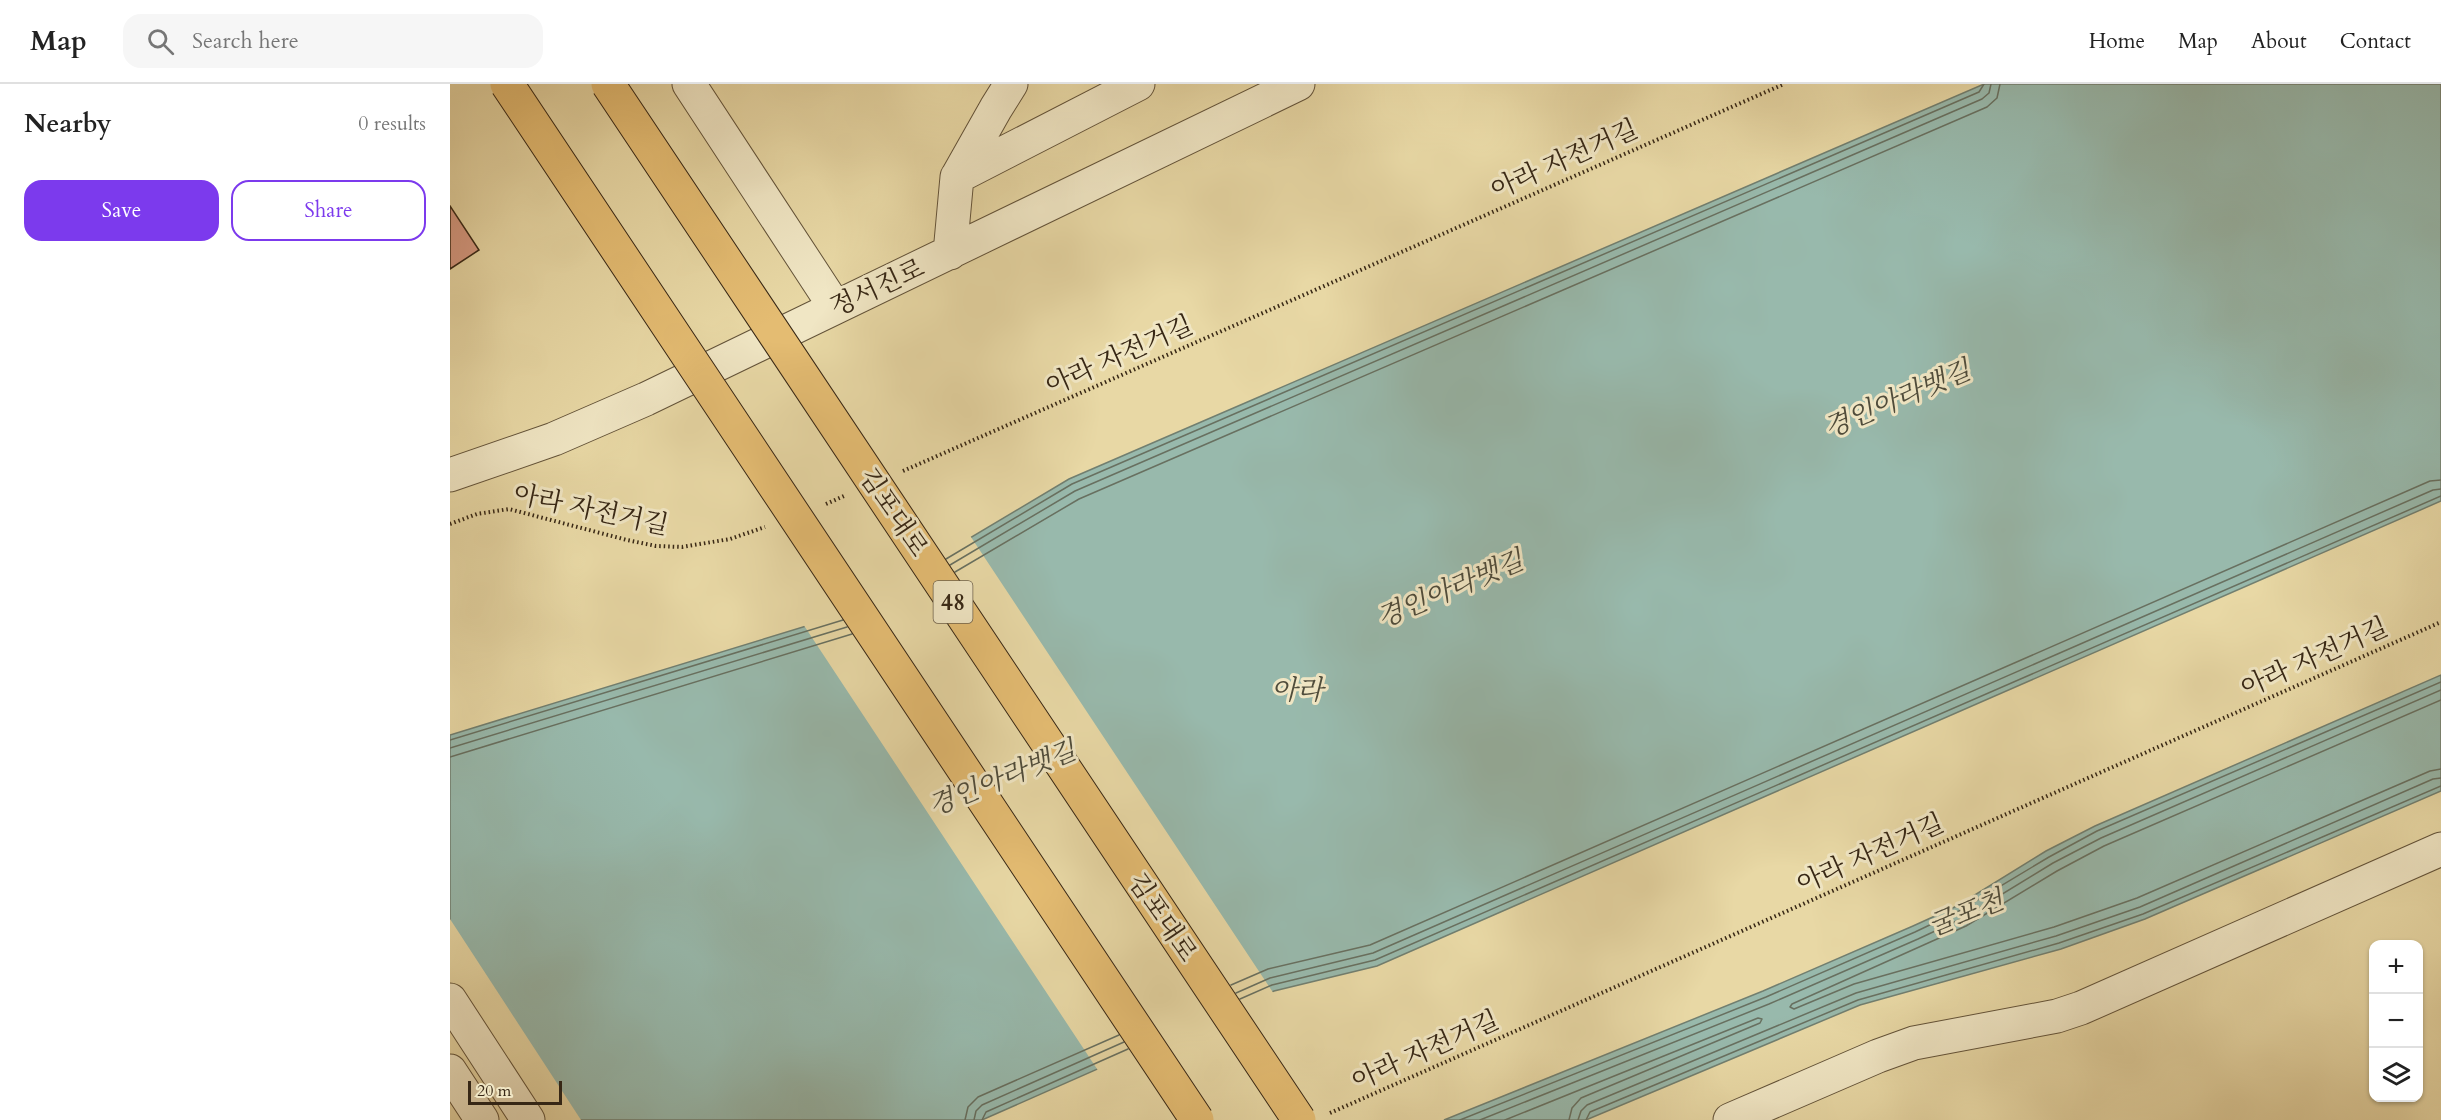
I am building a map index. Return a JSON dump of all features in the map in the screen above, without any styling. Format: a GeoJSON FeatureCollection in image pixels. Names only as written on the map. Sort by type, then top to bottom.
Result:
{"type":"FeatureCollection","features":[{"type":"Feature","properties":{"kind":"main road"},"geometry":{"type":"LineString","coordinates":[[507,84],[1197,1120]]}},
{"type":"Feature","properties":{"kind":"main road","name":"김포대로"},"geometry":{"type":"LineString","coordinates":[[608,84],[1312,1118]]}},
{"type":"Feature","properties":{"kind":"street"},"geometry":{"type":"LineString","coordinates":[[689,84],[835,307]]}},
{"type":"Feature","properties":{"kind":"street"},"geometry":{"type":"LineString","coordinates":[[950,253],[957,177],[1011,84]]}},
{"type":"Feature","properties":{"kind":"street"},"geometry":{"type":"LineString","coordinates":[[957,177],[1138,84]]}},
{"type":"Feature","properties":{"kind":"street","name":"정서진로"},"geometry":{"type":"LineString","coordinates":[[450,475],[554,440],[646,399],[1298,84]]}},
{"type":"Feature","properties":{"kind":"street"},"geometry":{"type":"LineString","coordinates":[[1730,1120],[1878,1056],[1914,1043],[2057,1016],[2081,1008],[2441,849]]}},
{"type":"Feature","properties":{"kind":"street"},"geometry":{"type":"LineString","coordinates":[[450,1000],[528,1120]]}},
{"type":"Feature","properties":{"kind":"street"},"geometry":{"type":"LineString","coordinates":[[450,1071],[482,1120]]}},
{"type":"Feature","properties":{"kind":"path","name":"아라 자전거길"},"geometry":{"type":"LineString","coordinates":[[896,474],[1784,84]]}},
{"type":"Feature","properties":{"kind":"path"},"geometry":{"type":"LineString","coordinates":[[816,508],[845,496]]}},
{"type":"Feature","properties":{"kind":"path","name":"아라 자전거길"},"geometry":{"type":"LineString","coordinates":[[450,524],[477,514],[509,509],[627,540],[656,546],[682,547],[730,540],[775,524]]}},
{"type":"Feature","properties":{"kind":"path","name":"아라 자전거길"},"geometry":{"type":"LineString","coordinates":[[1312,1118],[2441,622]]}},
{"type":"Feature","properties":{"kind":"water","name":"아라"},"geometry":{"type":"Polygon","coordinates":[[[1984,84],[2441,84],[2441,501],[1377,966],[1274,991],[982,1120],[450,1120],[450,735],[839,616],[1069,479],[1984,84]]]}},
{"type":"Feature","properties":{"kind":"water","name":"굴포천"},"geometry":{"type":"Polygon","coordinates":[[[2441,675],[2441,791],[2145,919],[2061,949],[1860,1005],[1586,1120],[1444,1120],[1763,991],[1913,926],[1957,906],[2046,851],[2095,826],[2441,675]]]}},
{"type":"Feature","properties":{"kind":"pier"},"geometry":{"type":"Polygon","coordinates":[[[969,534],[1274,994],[1099,1072],[803,624],[838,613],[969,534]]]}},
{"type":"Feature","properties":{"kind":"pier"},"geometry":{"type":"Polygon","coordinates":[[[450,919],[581,1120],[450,1120],[450,919]]]}},
{"type":"Feature","properties":{"kind":"building"},"geometry":{"type":"Polygon","coordinates":[[[450,206],[479,250],[450,269],[450,206]]]}},
{"type":"Feature","properties":{"kind":"water label","name":"경인아라뱃길"},"geometry":{"type":"Point","coordinates":[1897,399]}},
{"type":"Feature","properties":{"kind":"water label","name":"경인아라뱃길"},"geometry":{"type":"Point","coordinates":[1450,589]}},
{"type":"Feature","properties":{"kind":"water label","name":"경인아라뱃길"},"geometry":{"type":"Point","coordinates":[1002,778]}}]}
